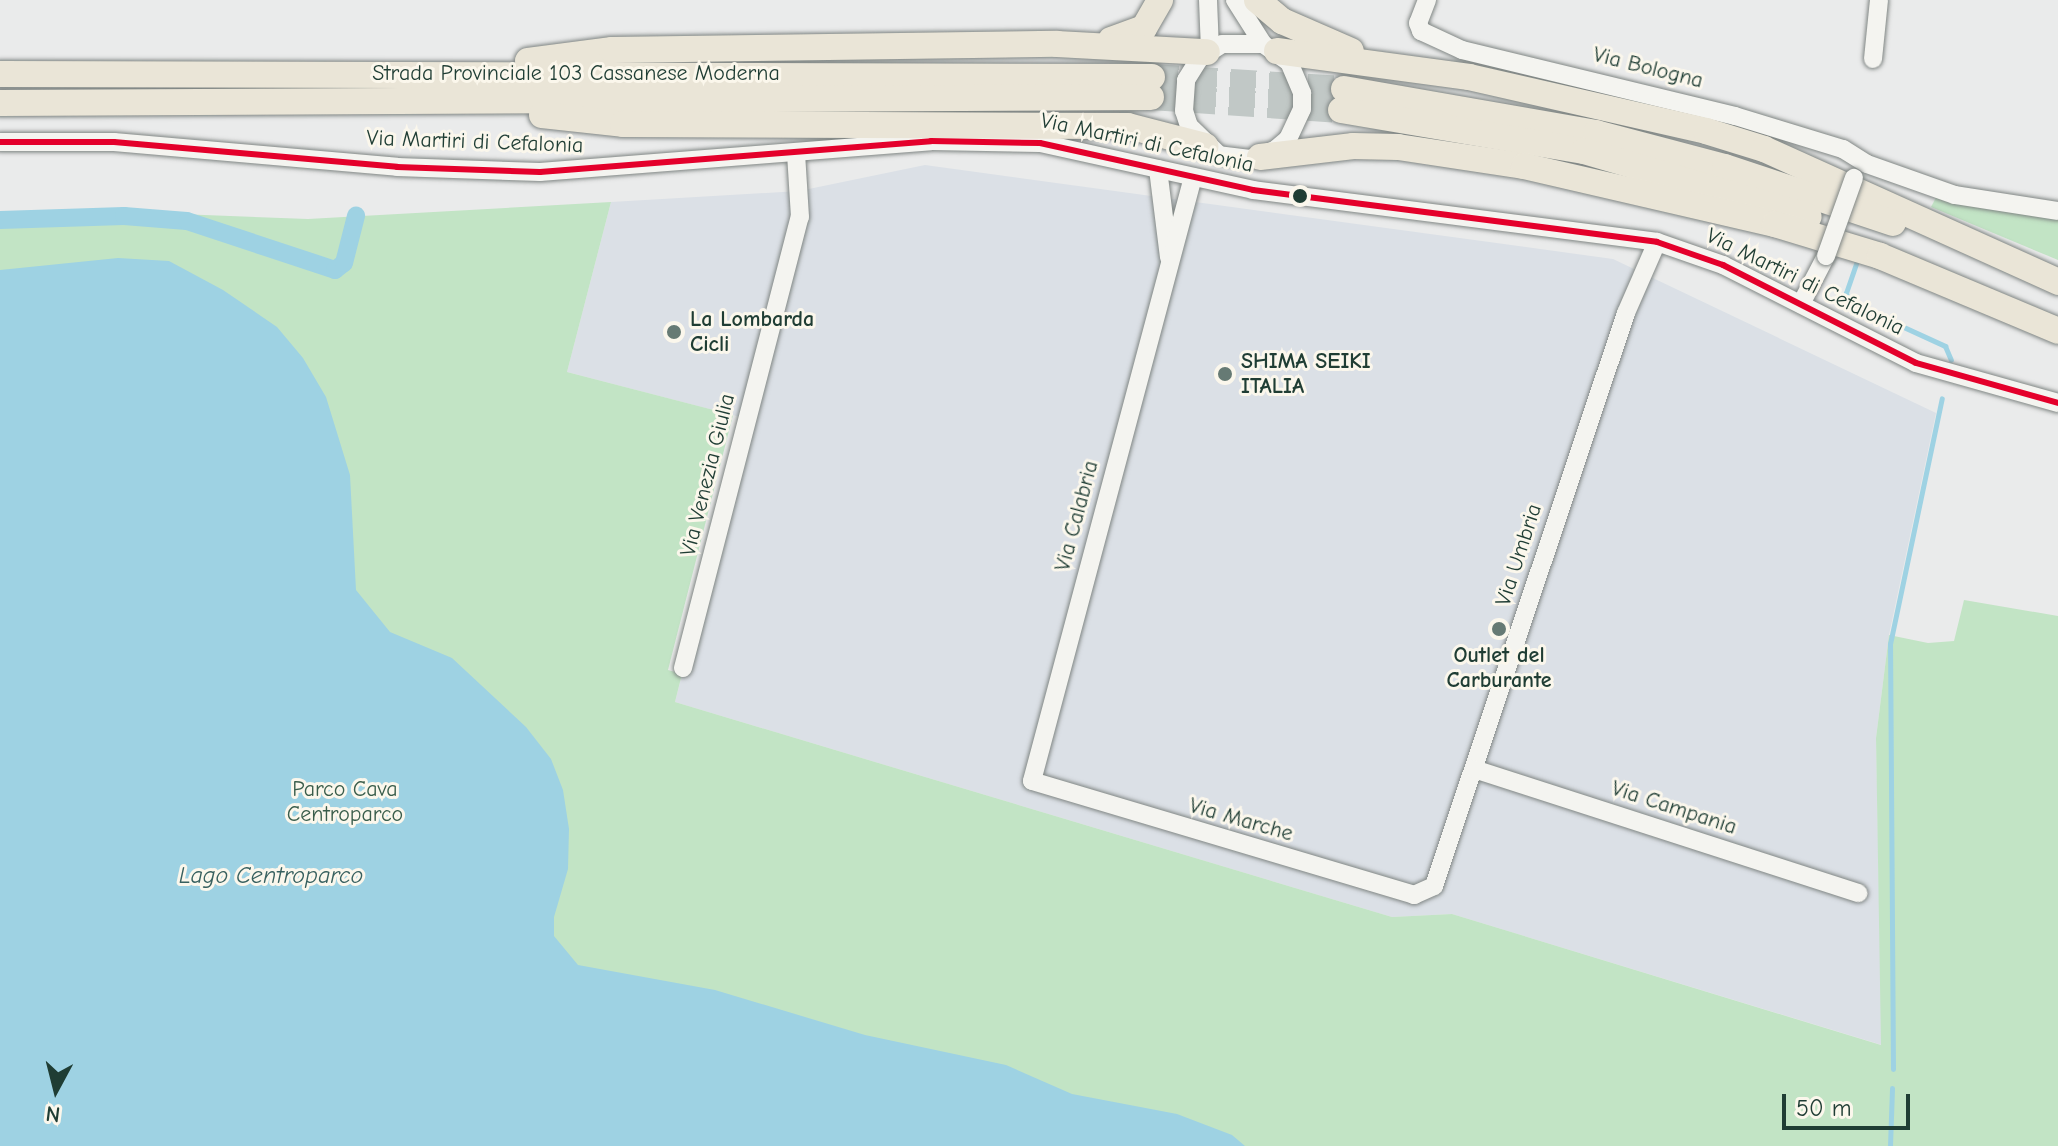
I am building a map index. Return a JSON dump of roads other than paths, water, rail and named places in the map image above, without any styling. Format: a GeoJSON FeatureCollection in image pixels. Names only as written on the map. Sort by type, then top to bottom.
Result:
{"type":"FeatureCollection","features":[{"type":"Feature","properties":{"kind":"highway"},"geometry":{"type":"LineString","coordinates":[[431,73],[612,50],[1057,44],[1126,39],[1149,23],[1160,0]]}},
{"type":"Feature","properties":{"kind":"highway"},"geometry":{"type":"LineString","coordinates":[[1257,0],[1282,21],[1380,63]]}},
{"type":"Feature","properties":{"kind":"highway"},"geometry":{"type":"LineString","coordinates":[[1057,44],[1208,51]]}},
{"type":"Feature","properties":{"kind":"highway"},"geometry":{"type":"LineString","coordinates":[[1270,47],[1560,95],[1764,149],[2058,282]]}},
{"type":"Feature","properties":{"kind":"highway","name":"Strada Provinciale 103 Cassanese Moderna"},"geometry":{"type":"LineString","coordinates":[[0,74],[431,73],[1152,87],[431,102],[0,103]]}},
{"type":"Feature","properties":{"kind":"highway"},"geometry":{"type":"LineString","coordinates":[[2058,294],[1884,220],[1725,167],[1546,122],[1343,100],[1535,140],[1693,180],[1887,244],[2058,317]]}},
{"type":"Feature","properties":{"kind":"highway"},"geometry":{"type":"LineString","coordinates":[[431,102],[623,124],[1128,126],[1205,146]]}},
{"type":"Feature","properties":{"kind":"highway"},"geometry":{"type":"LineString","coordinates":[[1260,157],[1353,146],[1398,147],[1524,166],[1775,224],[1880,256],[2058,331]]}},
{"type":"Feature","properties":{"kind":"street"},"geometry":{"type":"LineString","coordinates":[[1208,0],[1208,51]]}},
{"type":"Feature","properties":{"kind":"street"},"geometry":{"type":"LineString","coordinates":[[1235,0],[1270,47],[1298,77],[1302,109],[1288,139],[1260,157],[1234,159],[1205,146],[1189,126],[1183,95],[1191,70],[1208,51],[1237,40],[1270,47]]}},
{"type":"Feature","properties":{"kind":"street","name":"Via Bologna"},"geometry":{"type":"LineString","coordinates":[[1427,0],[1418,23],[1433,39],[1476,54],[1701,106],[1843,149],[1867,164],[1955,195],[2058,211]]}},
{"type":"Feature","properties":{"kind":"street"},"geometry":{"type":"LineString","coordinates":[[1873,59],[1879,0]]}},
{"type":"Feature","properties":{"kind":"street","name":"Via Martiri di Cefalonia"},"geometry":{"type":"LineString","coordinates":[[0,142],[114,142],[397,167],[540,172],[931,141],[1019,141],[1311,199],[1657,242],[1723,265],[1926,367],[2058,403]]}},
{"type":"Feature","properties":{"kind":"street","name":"Via Venezia Giulia"},"geometry":{"type":"LineString","coordinates":[[683,668],[800,217],[796,153]]}},
{"type":"Feature","properties":{"kind":"street"},"geometry":{"type":"LineString","coordinates":[[1801,304],[1826,256],[1854,178],[1867,164]]}},
{"type":"Feature","properties":{"kind":"street","name":"Via Calabria"},"geometry":{"type":"LineString","coordinates":[[1158,169],[1170,261]]}},
{"type":"Feature","properties":{"kind":"street","name":"Via Calabria"},"geometry":{"type":"LineString","coordinates":[[1032,783],[1193,177]]}},
{"type":"Feature","properties":{"kind":"street","name":"Via Umbria"},"geometry":{"type":"LineString","coordinates":[[1434,886],[1626,313],[1657,242]]}},
{"type":"Feature","properties":{"kind":"street","name":"Via Campania"},"geometry":{"type":"LineString","coordinates":[[1474,769],[1859,893]]}},
{"type":"Feature","properties":{"kind":"street","name":"Via Marche"},"geometry":{"type":"LineString","coordinates":[[1032,783],[1414,895],[1434,886]]}},
{"type":"Feature","properties":{"kind":"water","name":"Lago Centroparco"},"geometry":{"type":"Polygon","coordinates":[[[118,258],[169,261],[223,290],[277,327],[303,358],[326,397],[350,475],[356,590],[390,632],[452,658],[526,727],[551,759],[563,790],[569,829],[568,869],[554,917],[554,936],[578,965],[715,990],[865,1035],[1006,1065],[1072,1094],[1177,1114],[1232,1135],[1245,1146],[0,1146],[0,270],[118,258]]]}},
{"type":"Feature","properties":{"kind":"waterway"},"geometry":{"type":"LineString","coordinates":[[0,220],[124,216],[187,221],[335,270],[344,263],[356,216]]}},
{"type":"Feature","properties":{"kind":"waterway"},"geometry":{"type":"LineString","coordinates":[[1858,258],[1846,293],[1849,302],[1945,346],[1951,360]]}},
{"type":"Feature","properties":{"kind":"waterway"},"geometry":{"type":"LineString","coordinates":[[1893,1069],[1890,644],[1942,398]]}},
{"type":"Feature","properties":{"kind":"waterway"},"geometry":{"type":"LineString","coordinates":[[1890,1146],[1892,1088]]}},
{"type":"Feature","properties":{"kind":"tunnel"},"geometry":{"type":"LineString","coordinates":[[1152,77],[1344,89]]}},
{"type":"Feature","properties":{"kind":"tunnel"},"geometry":{"type":"LineString","coordinates":[[1151,97],[1341,110]]}},
{"type":"Feature","properties":{"kind":"place","name":"La Lombarda Cicli"},"geometry":{"type":"Point","coordinates":[674,332]}},
{"type":"Feature","properties":{"kind":"place","name":"SHIMA SEIKI ITALIA"},"geometry":{"type":"Point","coordinates":[1225,374]}},
{"type":"Feature","properties":{"kind":"place","name":"Outlet del Carburante"},"geometry":{"type":"Point","coordinates":[1499,629]}},
{"type":"Feature","properties":{"kind":"park label","name":"Parco Cava Centroparco"},"geometry":{"type":"Point","coordinates":[345,802]}}]}
